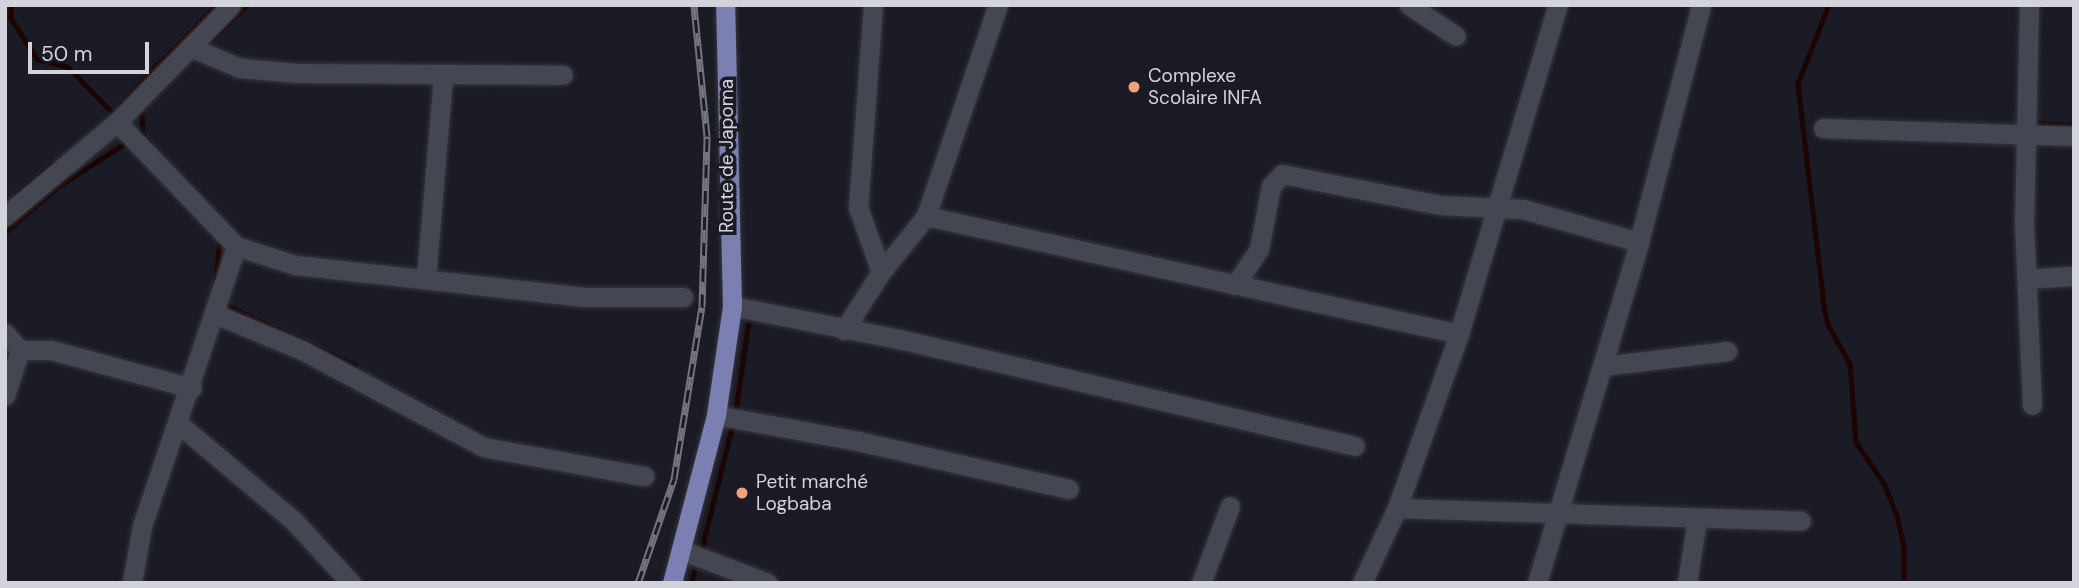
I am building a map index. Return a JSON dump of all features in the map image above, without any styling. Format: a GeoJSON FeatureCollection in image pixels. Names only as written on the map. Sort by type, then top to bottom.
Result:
{"type":"FeatureCollection","features":[{"type":"Feature","properties":{"kind":"main road","name":"Route de Japoma"},"geometry":{"type":"LineString","coordinates":[[672,583],[716,415],[732,306],[726,5]]}},
{"type":"Feature","properties":{"kind":"street"},"geometry":{"type":"LineString","coordinates":[[8,208],[117,122],[231,5]]}},
{"type":"Feature","properties":{"kind":"street"},"geometry":{"type":"LineString","coordinates":[[873,5],[858,207],[881,272]]}},
{"type":"Feature","properties":{"kind":"street"},"geometry":{"type":"LineString","coordinates":[[844,330],[881,272],[926,216],[998,5]]}},
{"type":"Feature","properties":{"kind":"street"},"geometry":{"type":"LineString","coordinates":[[1409,5],[1455,36]]}},
{"type":"Feature","properties":{"kind":"street"},"geometry":{"type":"LineString","coordinates":[[1362,583],[1397,508],[1459,334],[1494,208],[1558,5]]}},
{"type":"Feature","properties":{"kind":"street"},"geometry":{"type":"LineString","coordinates":[[1537,583],[1639,242],[1700,5]]}},
{"type":"Feature","properties":{"kind":"street"},"geometry":{"type":"LineString","coordinates":[[2029,5],[2027,279],[2032,405]]}},
{"type":"Feature","properties":{"kind":"street"},"geometry":{"type":"LineString","coordinates":[[190,47],[240,68],[443,75],[563,75]]}},
{"type":"Feature","properties":{"kind":"street"},"geometry":{"type":"LineString","coordinates":[[426,279],[443,75]]}},
{"type":"Feature","properties":{"kind":"street"},"geometry":{"type":"LineString","coordinates":[[117,122],[236,246],[295,265],[584,297],[683,297]]}},
{"type":"Feature","properties":{"kind":"street"},"geometry":{"type":"LineString","coordinates":[[1823,128],[2029,137],[2074,136]]}},
{"type":"Feature","properties":{"kind":"street"},"geometry":{"type":"LineString","coordinates":[[1235,285],[1259,250],[1271,186],[1282,174],[1440,205],[1523,209],[1639,242]]}},
{"type":"Feature","properties":{"kind":"street"},"geometry":{"type":"LineString","coordinates":[[926,216],[1459,334]]}},
{"type":"Feature","properties":{"kind":"street"},"geometry":{"type":"LineString","coordinates":[[132,583],[142,526],[180,425],[236,246]]}},
{"type":"Feature","properties":{"kind":"street"},"geometry":{"type":"LineString","coordinates":[[2027,279],[2074,276]]}},
{"type":"Feature","properties":{"kind":"street"},"geometry":{"type":"LineString","coordinates":[[732,306],[1355,446]]}},
{"type":"Feature","properties":{"kind":"street"},"geometry":{"type":"LineString","coordinates":[[215,314],[304,351],[484,447],[644,475]]}},
{"type":"Feature","properties":{"kind":"street"},"geometry":{"type":"LineString","coordinates":[[5,334],[20,350],[51,350],[192,388]]}},
{"type":"Feature","properties":{"kind":"street"},"geometry":{"type":"LineString","coordinates":[[5,396],[20,350]]}},
{"type":"Feature","properties":{"kind":"street"},"geometry":{"type":"LineString","coordinates":[[1602,366],[1727,351]]}},
{"type":"Feature","properties":{"kind":"street"},"geometry":{"type":"LineString","coordinates":[[716,415],[858,441],[1069,489]]}},
{"type":"Feature","properties":{"kind":"street"},"geometry":{"type":"LineString","coordinates":[[180,425],[293,520],[351,583]]}},
{"type":"Feature","properties":{"kind":"street"},"geometry":{"type":"LineString","coordinates":[[1201,583],[1230,506]]}},
{"type":"Feature","properties":{"kind":"street"},"geometry":{"type":"LineString","coordinates":[[1397,508],[1801,521]]}},
{"type":"Feature","properties":{"kind":"street"},"geometry":{"type":"LineString","coordinates":[[1687,583],[1697,519]]}},
{"type":"Feature","properties":{"kind":"street"},"geometry":{"type":"LineString","coordinates":[[681,550],[768,583]]}},
{"type":"Feature","properties":{"kind":"waterway"},"geometry":{"type":"LineString","coordinates":[[11,5],[11,18],[37,59],[68,67],[113,113]]}},
{"type":"Feature","properties":{"kind":"waterway"},"geometry":{"type":"LineString","coordinates":[[160,62],[216,5]]}},
{"type":"Feature","properties":{"kind":"waterway"},"geometry":{"type":"LineString","coordinates":[[206,45],[247,5]]}},
{"type":"Feature","properties":{"kind":"waterway"},"geometry":{"type":"LineString","coordinates":[[1829,5],[1798,84],[1824,307],[1828,325],[1850,364],[1856,442],[1885,485],[1897,516],[1904,546],[1904,583]]}},
{"type":"Feature","properties":{"kind":"waterway"},"geometry":{"type":"LineString","coordinates":[[119,106],[158,63]]}},
{"type":"Feature","properties":{"kind":"waterway"},"geometry":{"type":"LineString","coordinates":[[142,114],[143,135],[149,142]]}},
{"type":"Feature","properties":{"kind":"waterway"},"geometry":{"type":"LineString","coordinates":[[2038,123],[2074,125]]}},
{"type":"Feature","properties":{"kind":"waterway"},"geometry":{"type":"LineString","coordinates":[[5,232],[59,186],[127,142]]}},
{"type":"Feature","properties":{"kind":"waterway"},"geometry":{"type":"LineString","coordinates":[[16,194],[53,163]]}},
{"type":"Feature","properties":{"kind":"waterway"},"geometry":{"type":"LineString","coordinates":[[215,282],[220,239]]}},
{"type":"Feature","properties":{"kind":"waterway"},"geometry":{"type":"LineString","coordinates":[[228,306],[355,365]]}},
{"type":"Feature","properties":{"kind":"waterway"},"geometry":{"type":"LineString","coordinates":[[735,414],[748,325]]}},
{"type":"Feature","properties":{"kind":"waterway"},"geometry":{"type":"LineString","coordinates":[[701,551],[733,423]]}},
{"type":"Feature","properties":{"kind":"waterway"},"geometry":{"type":"LineString","coordinates":[[691,583],[694,572]]}},
{"type":"Feature","properties":{"kind":"railway"},"geometry":{"type":"LineString","coordinates":[[638,583],[674,479],[702,307],[707,136],[694,5]]}},
{"type":"Feature","properties":{"kind":"place","name":"Complexe Scolaire INFA"},"geometry":{"type":"Point","coordinates":[1134,87]}},
{"type":"Feature","properties":{"kind":"place","name":"Petit marché Logbaba"},"geometry":{"type":"Point","coordinates":[742,493]}}]}
